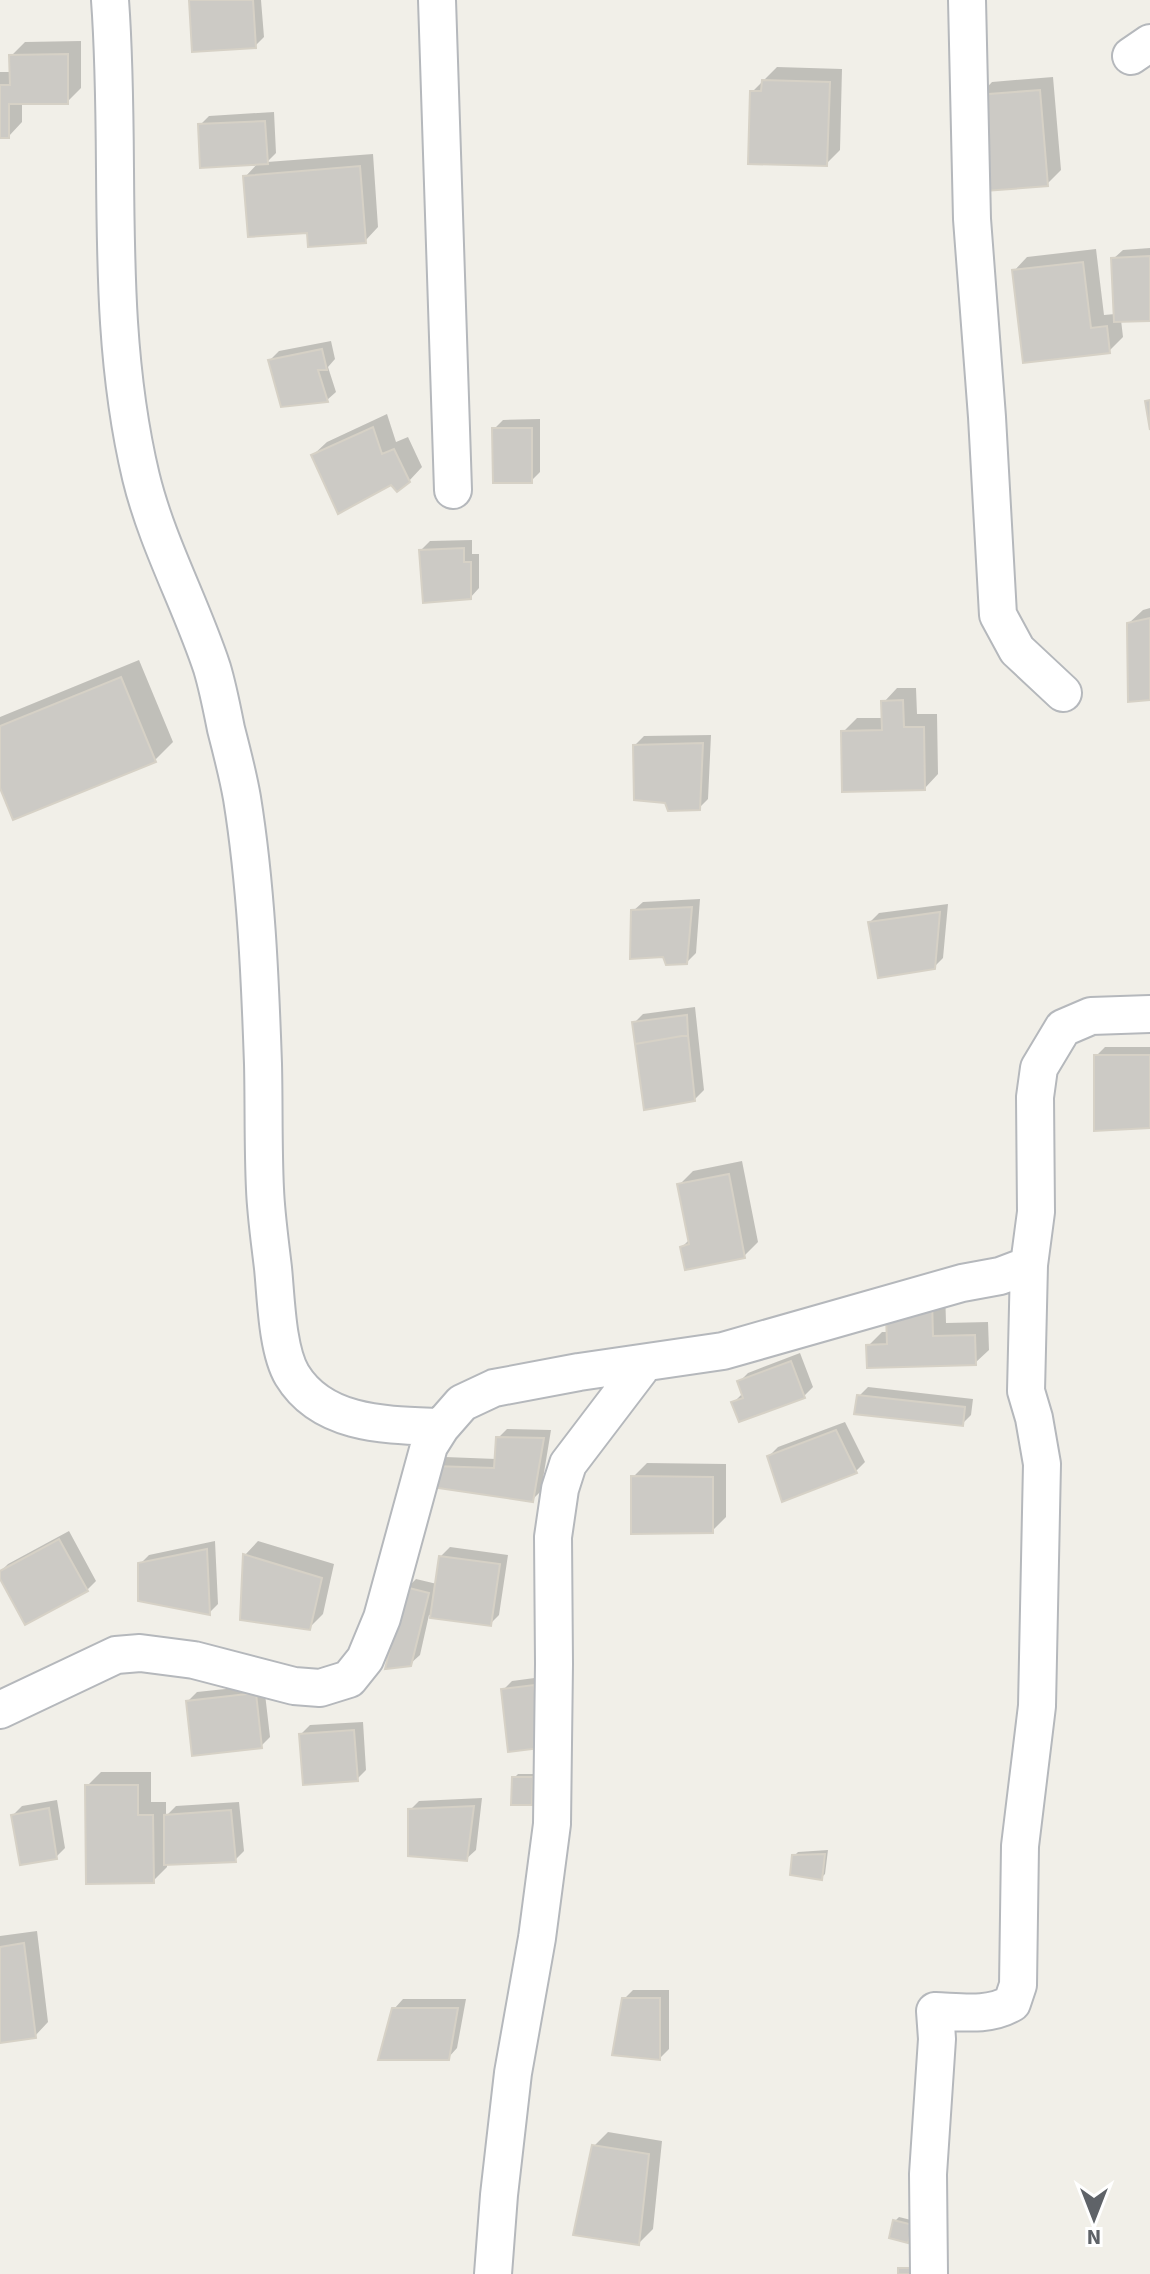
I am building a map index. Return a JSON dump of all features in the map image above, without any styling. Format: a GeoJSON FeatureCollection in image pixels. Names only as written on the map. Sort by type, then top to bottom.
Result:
{"type":"FeatureCollection","features":[{"type":"Feature","properties":{"kind":"street"},"geometry":{"type":"LineString","coordinates":[[110,0],[115,253],[127,398],[141,479],[212,669],[242,797],[259,985],[265,1191],[279,1324],[287,1363],[294,1378],[309,1395],[338,1415],[389,1425],[441,1427]]}},
{"type":"Feature","properties":{"kind":"street"},"geometry":{"type":"LineString","coordinates":[[437,0],[453,490]]}},
{"type":"Feature","properties":{"kind":"street"},"geometry":{"type":"LineString","coordinates":[[967,0],[972,219],[998,615],[1017,650],[1063,693]]}},
{"type":"Feature","properties":{"kind":"street"},"geometry":{"type":"LineString","coordinates":[[929,2274],[928,2174],[937,2039],[935,2011],[987,2013],[1003,2009],[1012,2003],[1018,1985],[1020,1846],[1037,1706],[1042,1464],[1026,1391],[1029,1265],[1036,1212],[1035,1097],[1039,1068],[1063,1028],[1091,1016],[1150,1014]]}},
{"type":"Feature","properties":{"kind":"street"},"geometry":{"type":"LineString","coordinates":[[0,1710],[116,1655],[140,1653],[194,1660],[294,1686],[320,1688],[349,1679],[365,1659],[382,1618],[429,1446],[462,1403],[494,1388],[723,1351],[962,1283],[1000,1276],[1029,1265]]}},
{"type":"Feature","properties":{"kind":"street"},"geometry":{"type":"LineString","coordinates":[[493,2274],[513,2073],[537,1938],[552,1824],[553,1537],[560,1489],[568,1464],[644,1364]]}},
{"type":"Feature","properties":{"kind":"building"},"geometry":{"type":"Polygon","coordinates":[[[189,0],[253,0],[256,48],[192,52],[189,0]]]}},
{"type":"Feature","properties":{"kind":"building"},"geometry":{"type":"Polygon","coordinates":[[[68,54],[68,104],[9,104],[9,138],[0,138],[0,85],[10,85],[9,55],[68,54]]]}},
{"type":"Feature","properties":{"kind":"building"},"geometry":{"type":"Polygon","coordinates":[[[762,80],[830,82],[827,166],[748,164],[750,91],[761,91],[762,80]]]}},
{"type":"Feature","properties":{"kind":"building"},"geometry":{"type":"Polygon","coordinates":[[[1040,90],[1048,186],[985,191],[976,95],[1040,90]]]}},
{"type":"Feature","properties":{"kind":"building"},"geometry":{"type":"Polygon","coordinates":[[[265,121],[268,164],[200,168],[198,124],[265,121]]]}},
{"type":"Feature","properties":{"kind":"building"},"geometry":{"type":"Polygon","coordinates":[[[360,166],[366,243],[308,247],[307,233],[248,237],[243,176],[360,166]]]}},
{"type":"Feature","properties":{"kind":"building"},"geometry":{"type":"Polygon","coordinates":[[[1150,256],[1150,321],[1114,322],[1111,258],[1150,256]]]}},
{"type":"Feature","properties":{"kind":"building"},"geometry":{"type":"Polygon","coordinates":[[[1083,262],[1091,328],[1107,326],[1110,353],[1023,363],[1012,270],[1083,262]]]}},
{"type":"Feature","properties":{"kind":"building"},"geometry":{"type":"Polygon","coordinates":[[[322,349],[327,370],[318,370],[328,402],[281,407],[268,360],[322,349]]]}},
{"type":"Feature","properties":{"kind":"building"},"geometry":{"type":"Polygon","coordinates":[[[1150,400],[1150,430],[1145,401],[1150,400]]]}},
{"type":"Feature","properties":{"kind":"building"},"geometry":{"type":"Polygon","coordinates":[[[373,427],[382,454],[394,449],[410,482],[397,492],[391,485],[338,514],[311,455],[373,427]]]}},
{"type":"Feature","properties":{"kind":"building"},"geometry":{"type":"Polygon","coordinates":[[[492,428],[532,428],[532,483],[493,483],[492,428]]]}},
{"type":"Feature","properties":{"kind":"building"},"geometry":{"type":"Polygon","coordinates":[[[464,548],[464,562],[471,562],[471,599],[423,603],[419,550],[464,548]]]}},
{"type":"Feature","properties":{"kind":"building"},"geometry":{"type":"Polygon","coordinates":[[[1150,618],[1150,700],[1128,702],[1127,623],[1150,618]]]}},
{"type":"Feature","properties":{"kind":"building"},"geometry":{"type":"Polygon","coordinates":[[[121,677],[156,762],[13,820],[0,788],[0,726],[121,677]]]}},
{"type":"Feature","properties":{"kind":"building"},"geometry":{"type":"Polygon","coordinates":[[[903,700],[904,727],[924,727],[925,790],[842,792],[841,731],[882,730],[881,701],[903,700]]]}},
{"type":"Feature","properties":{"kind":"building"},"geometry":{"type":"Polygon","coordinates":[[[703,743],[700,810],[668,811],[665,803],[634,800],[633,745],[703,743]]]}},
{"type":"Feature","properties":{"kind":"building"},"geometry":{"type":"Polygon","coordinates":[[[692,907],[687,964],[666,965],[663,957],[630,959],[631,910],[692,907]]]}},
{"type":"Feature","properties":{"kind":"building"},"geometry":{"type":"Polygon","coordinates":[[[940,912],[935,969],[878,978],[868,922],[940,912]]]}},
{"type":"Feature","properties":{"kind":"building"},"geometry":{"type":"Polygon","coordinates":[[[687,1015],[688,1035],[635,1044],[632,1022],[687,1015]]]}},
{"type":"Feature","properties":{"kind":"building"},"geometry":{"type":"Polygon","coordinates":[[[688,1035],[695,1101],[644,1110],[635,1044],[688,1035]]]}},
{"type":"Feature","properties":{"kind":"building"},"geometry":{"type":"Polygon","coordinates":[[[1094,1055],[1150,1055],[1150,1128],[1094,1131],[1094,1055]]]}},
{"type":"Feature","properties":{"kind":"building"},"geometry":{"type":"Polygon","coordinates":[[[729,1174],[745,1258],[685,1270],[680,1247],[689,1244],[677,1184],[729,1174]]]}},
{"type":"Feature","properties":{"kind":"building"},"geometry":{"type":"Polygon","coordinates":[[[932,1300],[933,1336],[975,1335],[976,1365],[867,1368],[866,1345],[887,1344],[886,1315],[932,1300]]]}},
{"type":"Feature","properties":{"kind":"building"},"geometry":{"type":"Polygon","coordinates":[[[791,1361],[805,1398],[739,1422],[731,1402],[743,1398],[737,1381],[791,1361]]]}},
{"type":"Feature","properties":{"kind":"building"},"geometry":{"type":"Polygon","coordinates":[[[857,1395],[965,1407],[963,1426],[854,1414],[857,1395]]]}},
{"type":"Feature","properties":{"kind":"building"},"geometry":{"type":"Polygon","coordinates":[[[836,1430],[857,1473],[782,1502],[767,1456],[836,1430]]]}},
{"type":"Feature","properties":{"kind":"building"},"geometry":{"type":"Polygon","coordinates":[[[496,1437],[544,1438],[533,1502],[418,1485],[434,1466],[494,1468],[496,1437]]]}},
{"type":"Feature","properties":{"kind":"building"},"geometry":{"type":"Polygon","coordinates":[[[631,1476],[713,1477],[713,1533],[631,1534],[631,1476]]]}},
{"type":"Feature","properties":{"kind":"building"},"geometry":{"type":"Polygon","coordinates":[[[59,1539],[88,1591],[25,1625],[0,1579],[0,1571],[59,1539]]]}},
{"type":"Feature","properties":{"kind":"building"},"geometry":{"type":"Polygon","coordinates":[[[207,1549],[210,1615],[138,1601],[138,1563],[207,1549]]]}},
{"type":"Feature","properties":{"kind":"building"},"geometry":{"type":"Polygon","coordinates":[[[243,1554],[322,1578],[310,1630],[240,1620],[243,1554]]]}},
{"type":"Feature","properties":{"kind":"building"},"geometry":{"type":"Polygon","coordinates":[[[439,1556],[500,1564],[491,1626],[430,1618],[439,1556]]]}},
{"type":"Feature","properties":{"kind":"building"},"geometry":{"type":"Polygon","coordinates":[[[405,1587],[429,1593],[411,1666],[385,1669],[405,1587]]]}},
{"type":"Feature","properties":{"kind":"building"},"geometry":{"type":"Polygon","coordinates":[[[534,1685],[541,1748],[508,1752],[501,1689],[534,1685]]]}},
{"type":"Feature","properties":{"kind":"building"},"geometry":{"type":"Polygon","coordinates":[[[256,1693],[262,1748],[192,1756],[186,1701],[256,1693]]]}},
{"type":"Feature","properties":{"kind":"building"},"geometry":{"type":"Polygon","coordinates":[[[354,1730],[358,1781],[303,1785],[299,1734],[354,1730]]]}},
{"type":"Feature","properties":{"kind":"building"},"geometry":{"type":"Polygon","coordinates":[[[512,1777],[533,1777],[532,1805],[511,1805],[512,1777]]]}},
{"type":"Feature","properties":{"kind":"building"},"geometry":{"type":"Polygon","coordinates":[[[85,1785],[138,1785],[138,1815],[153,1815],[154,1883],[86,1884],[85,1785]]]}},
{"type":"Feature","properties":{"kind":"building"},"geometry":{"type":"Polygon","coordinates":[[[474,1806],[467,1861],[408,1856],[408,1809],[474,1806]]]}},
{"type":"Feature","properties":{"kind":"building"},"geometry":{"type":"Polygon","coordinates":[[[49,1808],[57,1859],[20,1865],[11,1815],[49,1808]]]}},
{"type":"Feature","properties":{"kind":"building"},"geometry":{"type":"Polygon","coordinates":[[[231,1810],[236,1862],[164,1865],[164,1815],[231,1810]]]}},
{"type":"Feature","properties":{"kind":"building"},"geometry":{"type":"Polygon","coordinates":[[[825,1854],[822,1880],[790,1875],[792,1855],[825,1854]]]}},
{"type":"Feature","properties":{"kind":"building"},"geometry":{"type":"Polygon","coordinates":[[[24,1943],[36,2038],[0,2043],[0,1947],[24,1943]]]}},
{"type":"Feature","properties":{"kind":"building"},"geometry":{"type":"Polygon","coordinates":[[[622,1998],[660,1998],[660,2060],[612,2055],[622,1998]]]}},
{"type":"Feature","properties":{"kind":"building"},"geometry":{"type":"Polygon","coordinates":[[[392,2008],[458,2008],[449,2060],[378,2060],[392,2008]]]}},
{"type":"Feature","properties":{"kind":"building"},"geometry":{"type":"Polygon","coordinates":[[[592,2145],[649,2154],[639,2245],[573,2235],[592,2145]]]}},
{"type":"Feature","properties":{"kind":"building"},"geometry":{"type":"Polygon","coordinates":[[[893,2220],[913,2225],[908,2243],[889,2238],[893,2220]]]}},
{"type":"Feature","properties":{"kind":"building"},"geometry":{"type":"Polygon","coordinates":[[[898,2268],[917,2268],[917,2274],[898,2274],[898,2268]]]}}]}
